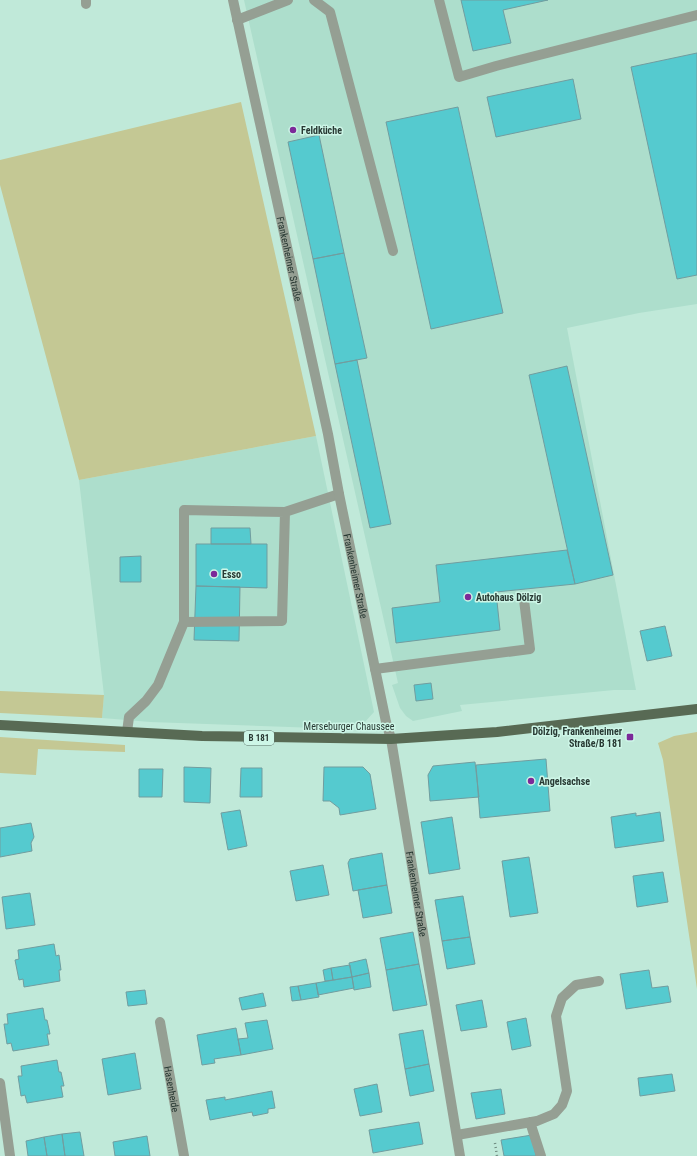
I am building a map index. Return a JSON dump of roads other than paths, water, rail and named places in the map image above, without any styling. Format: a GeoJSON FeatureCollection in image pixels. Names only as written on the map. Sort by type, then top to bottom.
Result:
{"type":"FeatureCollection","features":[{"type":"Feature","properties":{"kind":"main road","name":"Merseburger Chaussee"},"geometry":{"type":"LineString","coordinates":[[0,725],[266,738],[391,739],[497,732],[697,709]]}},
{"type":"Feature","properties":{"kind":"street","name":"Frankenheimer Straße"},"geometry":{"type":"LineString","coordinates":[[233,0],[328,434],[339,494],[391,739],[457,1135],[458,1156]]}},
{"type":"Feature","properties":{"kind":"street"},"geometry":{"type":"LineString","coordinates":[[237,20],[288,0]]}},
{"type":"Feature","properties":{"kind":"street"},"geometry":{"type":"LineString","coordinates":[[314,0],[330,12],[393,251]]}},
{"type":"Feature","properties":{"kind":"street"},"geometry":{"type":"LineString","coordinates":[[439,0],[460,77],[496,66],[697,15]]}},
{"type":"Feature","properties":{"kind":"street"},"geometry":{"type":"LineString","coordinates":[[126,732],[129,717],[146,701],[158,685],[184,622],[184,510],[285,512],[339,494]]}},
{"type":"Feature","properties":{"kind":"street"},"geometry":{"type":"LineString","coordinates":[[184,622],[282,621],[285,512]]}},
{"type":"Feature","properties":{"kind":"street"},"geometry":{"type":"LineString","coordinates":[[376,669],[530,649],[524,600]]}},
{"type":"Feature","properties":{"kind":"street"},"geometry":{"type":"LineString","coordinates":[[457,1135],[537,1121],[554,1114],[562,1105],[566,1091],[556,1016],[562,998],[576,985],[599,981]]}},
{"type":"Feature","properties":{"kind":"street","name":"Hasenheide"},"geometry":{"type":"LineString","coordinates":[[160,1022],[184,1156]]}},
{"type":"Feature","properties":{"kind":"street"},"geometry":{"type":"LineString","coordinates":[[0,1082],[10,1156]]}},
{"type":"Feature","properties":{"kind":"street"},"geometry":{"type":"LineString","coordinates":[[530,1122],[540,1156]]}},
{"type":"Feature","properties":{"kind":"place","name":"Feldküche"},"geometry":{"type":"Point","coordinates":[293,130]}},
{"type":"Feature","properties":{"kind":"place","name":"Esso"},"geometry":{"type":"Point","coordinates":[214,574]}},
{"type":"Feature","properties":{"kind":"place","name":"Autohaus Dölzig"},"geometry":{"type":"Point","coordinates":[468,597]}},
{"type":"Feature","properties":{"kind":"place","name":"Dölzig, Frankenheimer Straße/B 181"},"geometry":{"type":"Point","coordinates":[630,737]}},
{"type":"Feature","properties":{"kind":"place","name":"Angelsachse"},"geometry":{"type":"Point","coordinates":[531,781]}}]}
